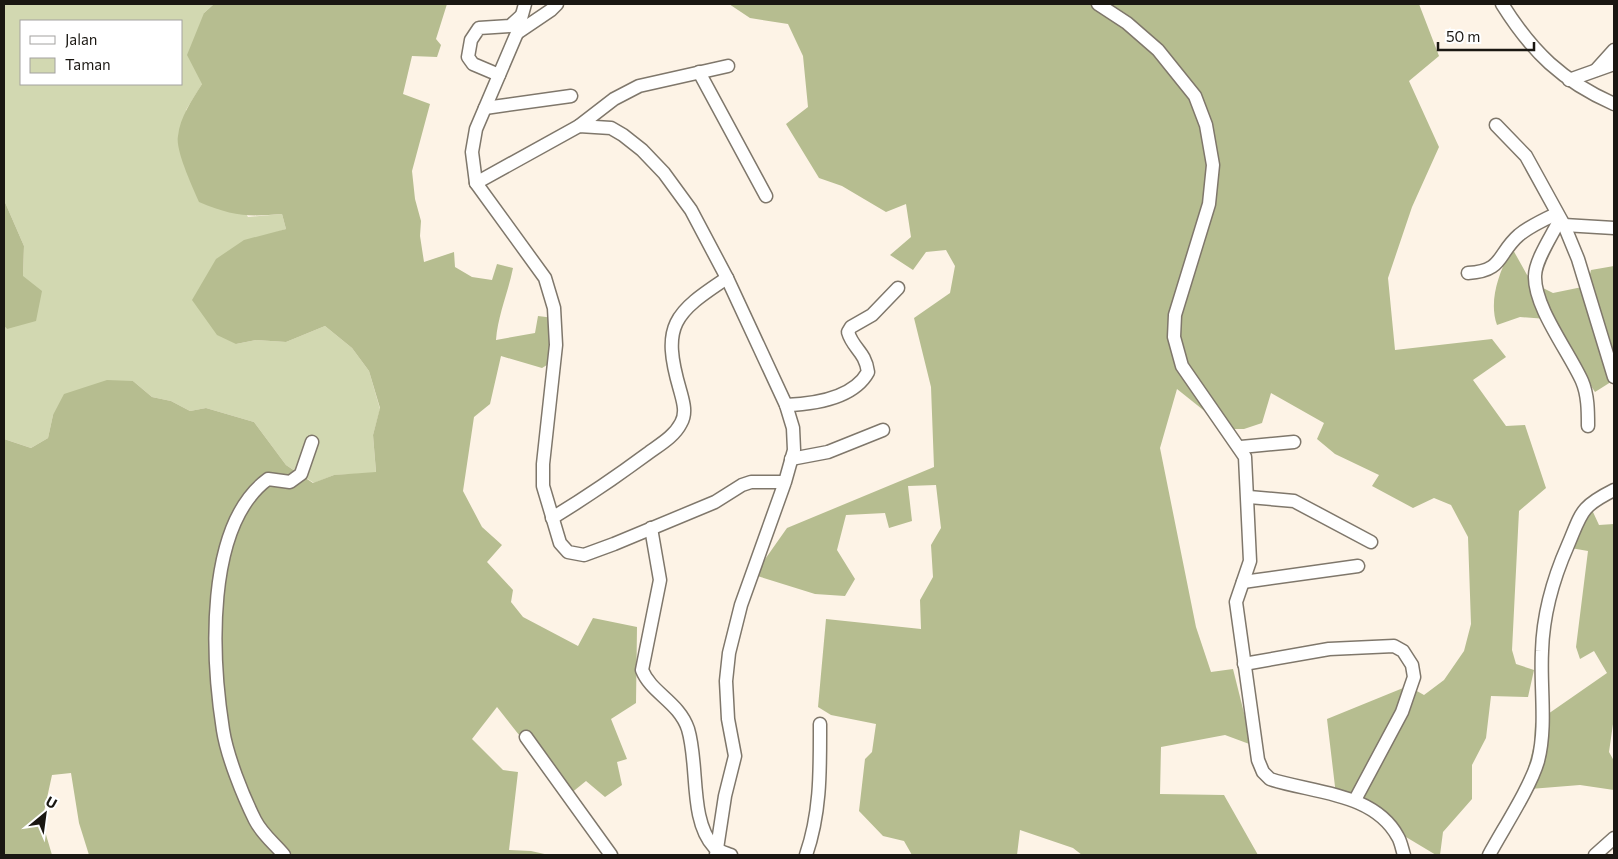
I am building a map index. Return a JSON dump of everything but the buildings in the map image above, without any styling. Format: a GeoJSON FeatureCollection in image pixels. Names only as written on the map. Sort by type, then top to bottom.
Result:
{"type":"FeatureCollection","features":[{"type":"Feature","properties":{"kind":"street"},"geometry":{"type":"LineString","coordinates":[[517,33],[552,10],[557,4]]}},
{"type":"Feature","properties":{"kind":"street"},"geometry":{"type":"LineString","coordinates":[[1098,4],[1127,23],[1158,50],[1195,96],[1206,125],[1213,165],[1209,204],[1177,307],[1174,337],[1182,366],[1241,447],[1245,456],[1249,497],[1250,561],[1236,602],[1258,760],[1263,772],[1270,779],[1287,785],[1355,800],[1367,806],[1387,823],[1398,836],[1404,855]]}},
{"type":"Feature","properties":{"kind":"street"},"geometry":{"type":"LineString","coordinates":[[1502,4],[1520,33],[1542,57],[1585,91],[1614,104]]}},
{"type":"Feature","properties":{"kind":"street"},"geometry":{"type":"LineString","coordinates":[[525,9],[517,33],[485,108],[473,142],[472,152],[476,183],[544,278],[554,308],[556,345],[543,464],[543,486],[560,544],[568,552],[584,555],[715,502],[742,485],[751,482],[785,482]]}},
{"type":"Feature","properties":{"kind":"street"},"geometry":{"type":"LineString","coordinates":[[499,75],[473,64],[468,57],[471,40],[480,28],[510,26],[525,9]]}},
{"type":"Feature","properties":{"kind":"street"},"geometry":{"type":"LineString","coordinates":[[1596,70],[1614,50]]}},
{"type":"Feature","properties":{"kind":"street"},"geometry":{"type":"LineString","coordinates":[[1569,80],[1614,64]]}},
{"type":"Feature","properties":{"kind":"street"},"geometry":{"type":"LineString","coordinates":[[476,183],[579,126],[614,99],[639,86],[728,66]]}},
{"type":"Feature","properties":{"kind":"street"},"geometry":{"type":"LineString","coordinates":[[699,72],[766,196]]}},
{"type":"Feature","properties":{"kind":"street"},"geometry":{"type":"LineString","coordinates":[[485,108],[571,96]]}},
{"type":"Feature","properties":{"kind":"street"},"geometry":{"type":"LineString","coordinates":[[1496,125],[1526,156],[1560,219],[1578,259],[1614,377]]}},
{"type":"Feature","properties":{"kind":"street"},"geometry":{"type":"LineString","coordinates":[[579,126],[611,128],[642,150],[664,173],[691,210],[726,278],[786,405],[795,438],[785,482],[742,605],[729,653],[726,681],[728,719],[735,756],[716,852]]}},
{"type":"Feature","properties":{"kind":"street"},"geometry":{"type":"LineString","coordinates":[[1560,219],[1537,266],[1536,282],[1547,316],[1582,382],[1588,403],[1588,426]]}},
{"type":"Feature","properties":{"kind":"street"},"geometry":{"type":"LineString","coordinates":[[1468,273],[1484,272],[1494,266],[1517,236],[1532,225],[1560,219],[1614,228]]}},
{"type":"Feature","properties":{"kind":"street"},"geometry":{"type":"LineString","coordinates":[[552,518],[600,489],[671,436],[682,423],[684,406],[674,370],[672,329],[678,316],[701,295],[726,278]]}},
{"type":"Feature","properties":{"kind":"street"},"geometry":{"type":"LineString","coordinates":[[786,405],[801,404],[841,395],[860,384],[868,372],[866,360],[850,339],[848,332],[851,327],[872,316],[898,288]]}},
{"type":"Feature","properties":{"kind":"street"},"geometry":{"type":"LineString","coordinates":[[791,459],[828,452],[882,430]]}},
{"type":"Feature","properties":{"kind":"street"},"geometry":{"type":"LineString","coordinates":[[284,855],[256,822],[244,797],[223,732],[215,650],[216,588],[222,558],[241,510],[255,488],[268,479],[290,482],[301,474],[312,442]]}},
{"type":"Feature","properties":{"kind":"street"},"geometry":{"type":"LineString","coordinates":[[1241,447],[1294,442]]}},
{"type":"Feature","properties":{"kind":"street"},"geometry":{"type":"LineString","coordinates":[[1489,855],[1538,761],[1541,724],[1542,649],[1549,597],[1556,573],[1583,511],[1590,502],[1614,490]]}},
{"type":"Feature","properties":{"kind":"street"},"geometry":{"type":"LineString","coordinates":[[1249,497],[1294,501],[1371,542]]}},
{"type":"Feature","properties":{"kind":"street"},"geometry":{"type":"LineString","coordinates":[[651,528],[660,580],[642,670],[646,680],[680,713],[687,728],[693,752],[699,815],[705,834],[716,852],[731,855]]}},
{"type":"Feature","properties":{"kind":"street"},"geometry":{"type":"LineString","coordinates":[[1244,582],[1358,566]]}},
{"type":"Feature","properties":{"kind":"street"},"geometry":{"type":"LineString","coordinates":[[1244,664],[1328,649],[1394,646],[1403,651],[1412,665],[1414,677],[1402,712],[1355,800]]}},
{"type":"Feature","properties":{"kind":"street"},"geometry":{"type":"LineString","coordinates":[[806,855],[813,834],[820,794],[820,724]]}},
{"type":"Feature","properties":{"kind":"street"},"geometry":{"type":"LineString","coordinates":[[526,738],[611,855]]}},
{"type":"Feature","properties":{"kind":"street"},"geometry":{"type":"LineString","coordinates":[[1595,855],[1614,838]]}},
{"type":"Feature","properties":{"kind":"green space"},"geometry":{"type":"Polygon","coordinates":[[[4,4],[214,4],[204,13],[202,84],[186,110],[248,217],[282,214],[286,229],[268,235],[236,344],[256,340],[286,342],[325,326],[352,348],[369,371],[380,409],[373,435],[376,473],[334,475],[314,483],[286,465],[254,422],[206,408],[190,411],[171,401],[152,397],[133,381],[53,415],[48,438],[31,448],[4,439],[4,326],[7,329],[23,276],[24,246],[4,200],[4,4]]]}},
{"type":"Feature","properties":{"kind":"green space"},"geometry":{"type":"Polygon","coordinates":[[[214,4],[447,4],[436,39],[441,45],[437,57],[412,56],[403,94],[430,104],[412,171],[415,199],[421,221],[420,236],[424,262],[454,252],[455,267],[472,277],[492,280],[497,264],[513,268],[496,340],[535,333],[538,316],[554,318],[549,340],[552,362],[542,368],[501,356],[490,404],[474,417],[463,491],[482,527],[502,545],[487,562],[513,590],[511,602],[523,617],[578,646],[593,618],[637,627],[636,703],[611,719],[627,759],[617,762],[622,785],[605,797],[586,781],[570,794],[538,759],[497,707],[472,739],[503,770],[518,772],[509,850],[531,851],[549,855],[89,855],[79,823],[71,773],[52,775],[42,821],[52,855],[4,855],[4,439],[31,448],[48,438],[53,415],[64,394],[107,380],[133,381],[152,397],[171,401],[190,411],[206,408],[254,422],[286,465],[313,483],[334,475],[376,472],[373,435],[380,408],[369,371],[352,348],[325,326],[286,342],[256,340],[236,344],[217,335],[192,300],[216,259],[244,240],[286,229],[282,214],[231,213],[199,202],[179,150],[178,136],[181,122],[202,84],[187,55],[204,13],[214,4]]]}},
{"type":"Feature","properties":{"kind":"green space"},"geometry":{"type":"Polygon","coordinates":[[[729,4],[1419,4],[1439,56],[1409,81],[1439,147],[1412,207],[1388,278],[1395,350],[1492,339],[1506,357],[1473,380],[1506,426],[1525,425],[1546,488],[1519,511],[1512,650],[1516,664],[1534,670],[1528,697],[1491,696],[1486,738],[1472,765],[1472,799],[1443,832],[1440,855],[1436,855],[1336,795],[1327,719],[1408,686],[1424,695],[1444,680],[1464,651],[1471,624],[1468,537],[1451,505],[1434,498],[1413,508],[1372,486],[1379,475],[1335,454],[1317,439],[1324,423],[1271,393],[1262,423],[1244,429],[1227,429],[1177,389],[1160,448],[1196,627],[1211,672],[1233,669],[1252,745],[1225,735],[1161,747],[1160,794],[1224,795],[1258,855],[1082,855],[1073,848],[1020,830],[1017,855],[912,855],[904,841],[883,836],[859,811],[865,759],[872,752],[876,724],[831,715],[818,707],[826,619],[921,629],[920,600],[933,577],[931,545],[941,528],[936,485],[908,486],[912,521],[889,528],[885,513],[846,515],[837,550],[855,579],[845,596],[815,594],[754,575],[787,528],[934,467],[931,387],[914,318],[950,293],[955,266],[946,250],[926,252],[913,270],[890,255],[911,237],[906,204],[886,212],[842,186],[819,178],[786,124],[808,107],[803,56],[788,24],[750,18],[729,4]]]}},
{"type":"Feature","properties":{"kind":"green space"},"geometry":{"type":"Polygon","coordinates":[[[4,200],[24,246],[23,276],[42,291],[36,321],[7,329],[4,326],[4,200]]]}},
{"type":"Feature","properties":{"kind":"green space"},"geometry":{"type":"Polygon","coordinates":[[[1512,248],[1531,282],[1553,293],[1587,286],[1591,270],[1614,266],[1614,380],[1595,392],[1547,319],[1520,317],[1497,325],[1494,306],[1495,295],[1503,266],[1512,248]]]}},
{"type":"Feature","properties":{"kind":"green space"},"geometry":{"type":"Polygon","coordinates":[[[1587,499],[1599,525],[1614,524],[1614,717],[1609,752],[1614,761],[1614,790],[1580,785],[1530,789],[1525,779],[1534,745],[1535,723],[1607,673],[1594,651],[1580,659],[1576,647],[1588,551],[1565,547],[1575,512],[1587,499]]]}}]}
